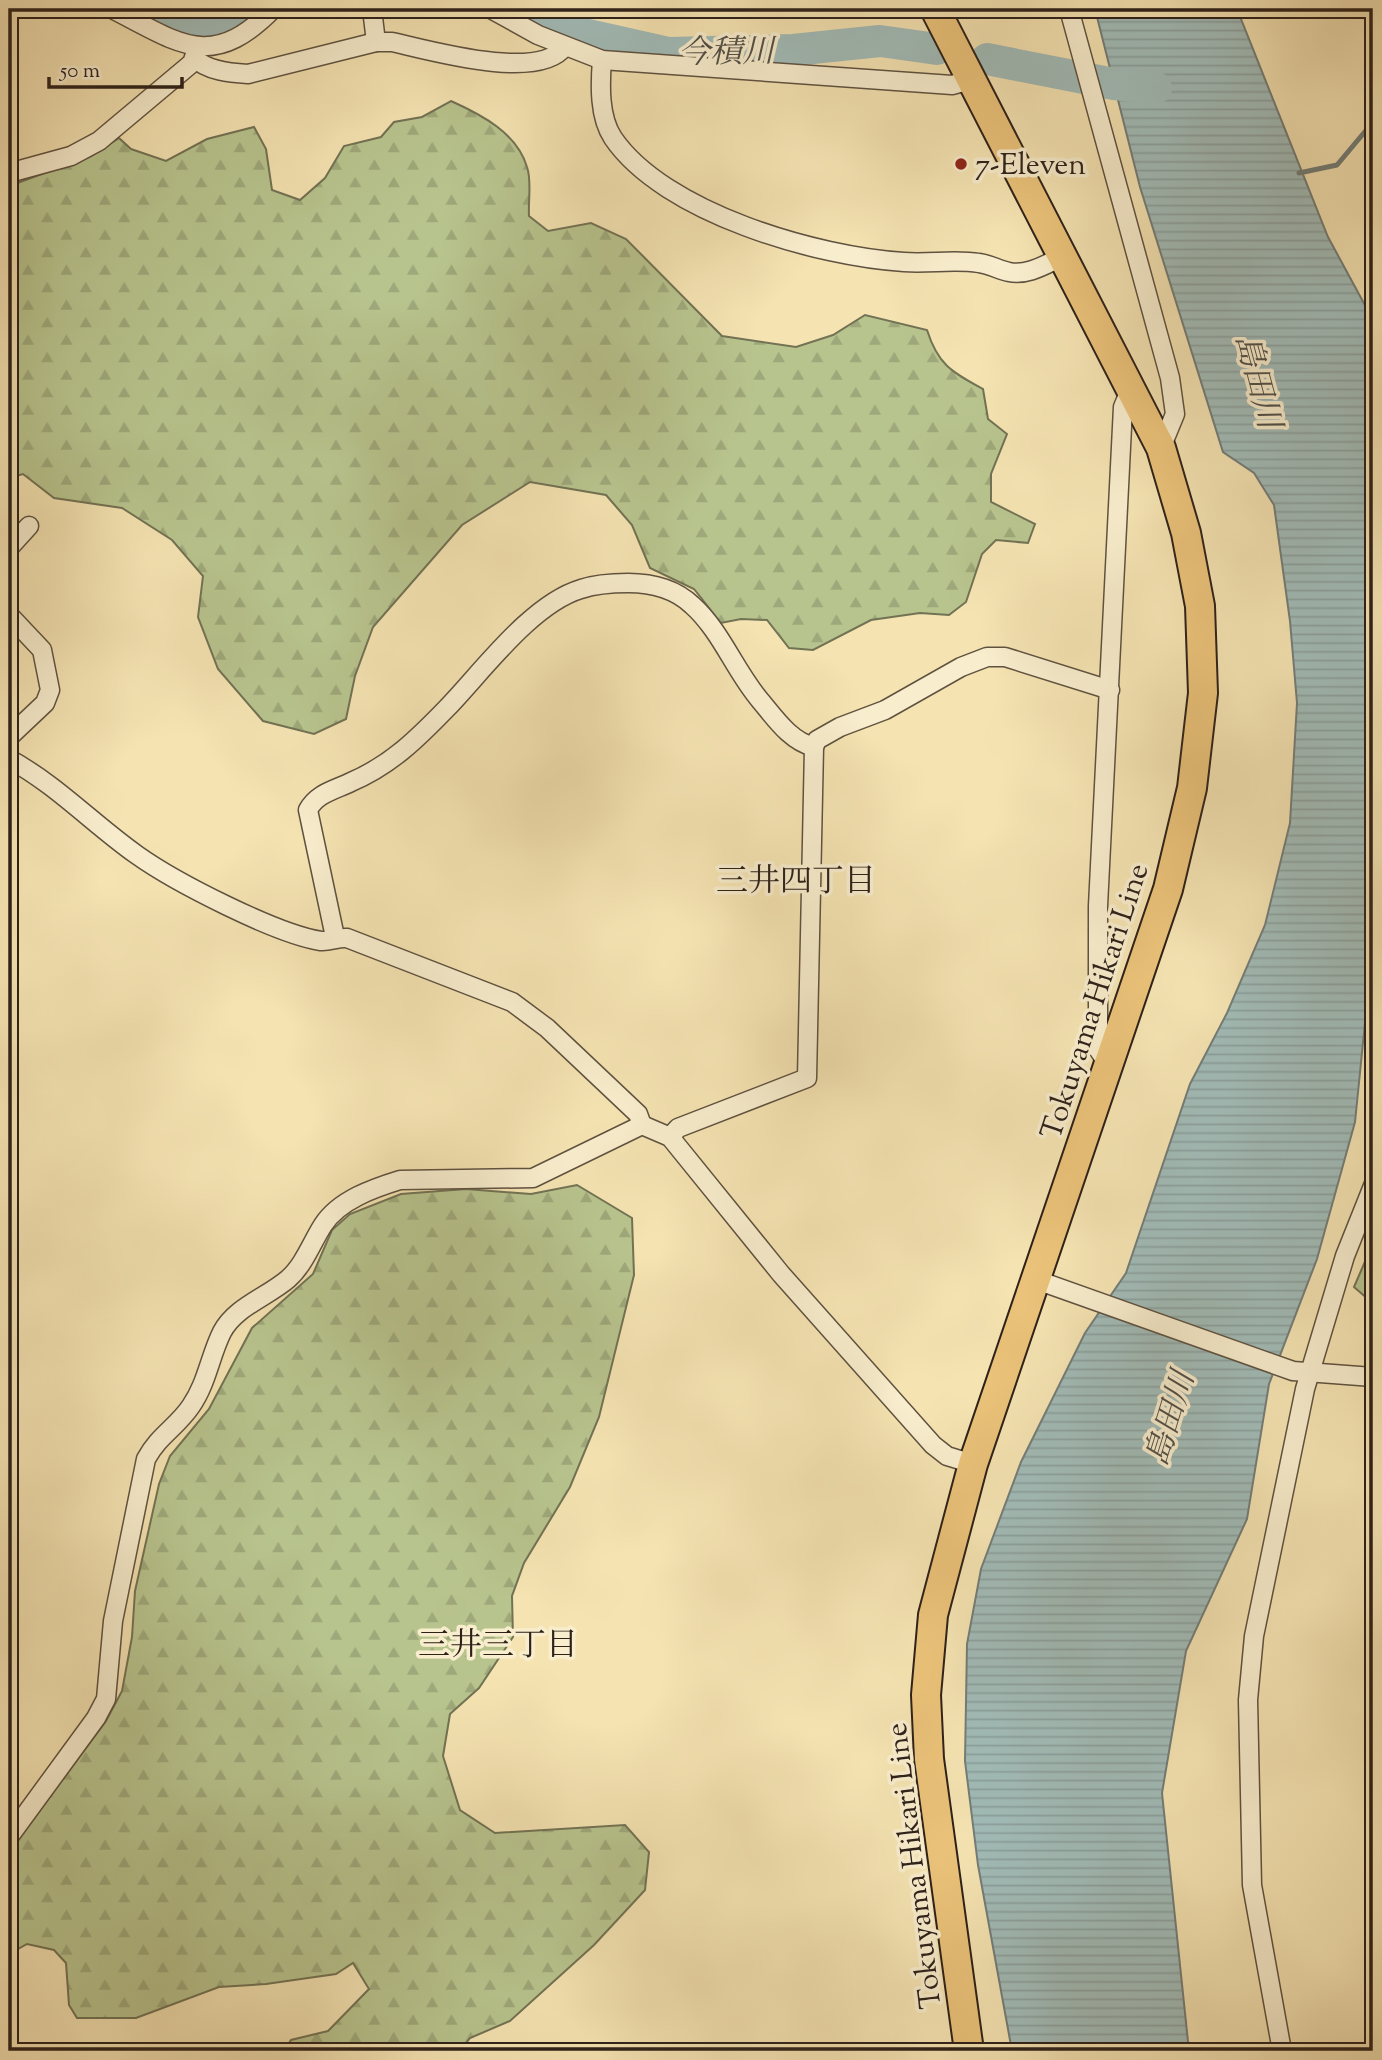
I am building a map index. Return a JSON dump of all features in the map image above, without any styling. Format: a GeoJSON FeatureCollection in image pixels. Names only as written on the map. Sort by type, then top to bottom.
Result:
{"type":"FeatureCollection","features":[{"type":"Feature","properties":{"kind":"main road","name":"Tokuyama Hikari Line"},"geometry":{"type":"LineString","coordinates":[[936,9],[1161,448],[1186,533],[1200,606],[1203,692],[1192,788],[1168,889],[1110,1067],[1034,1279],[973,1464],[933,1615],[926,1695],[929,1759],[969,2051]]}},
{"type":"Feature","properties":{"kind":"street"},"geometry":{"type":"LineString","coordinates":[[112,9],[197,52],[200,64],[233,73],[248,74],[376,42],[393,42],[495,62],[542,61],[564,47]]}},
{"type":"Feature","properties":{"kind":"street"},"geometry":{"type":"LineString","coordinates":[[9,173],[71,156],[99,141],[197,52],[227,45],[252,31],[273,9]]}},
{"type":"Feature","properties":{"kind":"street"},"geometry":{"type":"LineString","coordinates":[[372,9],[376,42]]}},
{"type":"Feature","properties":{"kind":"street"},"geometry":{"type":"LineString","coordinates":[[491,9],[564,47],[602,60],[952,85],[974,79]]}},
{"type":"Feature","properties":{"kind":"street"},"geometry":{"type":"LineString","coordinates":[[1069,9],[1170,378],[1175,414],[1161,448]]}},
{"type":"Feature","properties":{"kind":"street"},"geometry":{"type":"LineString","coordinates":[[602,60],[600,85],[605,119],[613,138],[653,176],[682,197],[723,219],[860,257],[903,262],[979,262],[1010,273],[1027,273],[1063,256]]}},
{"type":"Feature","properties":{"kind":"street"},"geometry":{"type":"LineString","coordinates":[[1110,1067],[1098,1049],[1096,998],[1123,407],[1131,388]]}},
{"type":"Feature","properties":{"kind":"street"},"geometry":{"type":"LineString","coordinates":[[9,548],[29,526]]}},
{"type":"Feature","properties":{"kind":"street"},"geometry":{"type":"LineString","coordinates":[[335,937],[308,810],[315,798],[364,777],[400,755],[524,626],[563,597],[581,589],[611,583],[642,583],[670,590],[691,603],[714,629],[744,678],[781,725],[802,744],[814,747]]}},
{"type":"Feature","properties":{"kind":"street"},"geometry":{"type":"LineString","coordinates":[[9,615],[43,650],[50,690],[45,704],[9,737]]}},
{"type":"Feature","properties":{"kind":"street"},"geometry":{"type":"LineString","coordinates":[[670,1137],[678,1128],[807,1078],[814,747],[817,740],[839,727],[885,710],[961,667],[988,657],[1004,657],[1110,690]]}},
{"type":"Feature","properties":{"kind":"street"},"geometry":{"type":"LineString","coordinates":[[9,759],[58,789],[137,855],[178,881],[294,934],[325,942],[335,937],[347,938],[512,1002],[547,1028],[638,1114],[642,1125],[670,1137],[781,1274],[933,1445],[947,1456],[973,1464]]}},
{"type":"Feature","properties":{"kind":"street"},"geometry":{"type":"LineString","coordinates":[[9,1837],[96,1718],[106,1699],[113,1621],[146,1459],[157,1440],[191,1406],[209,1372],[222,1333],[231,1319],[289,1278],[325,1221],[340,1206],[400,1180],[533,1178],[642,1125]]}},
{"type":"Feature","properties":{"kind":"street"},"geometry":{"type":"LineString","coordinates":[[1282,2051],[1252,1885],[1248,1700],[1254,1636],[1302,1373],[1373,1186]]}},
{"type":"Feature","properties":{"kind":"street"},"geometry":{"type":"LineString","coordinates":[[1034,1279],[1302,1373],[1373,1377]]}},
{"type":"Feature","properties":{"kind":"green space"},"geometry":{"type":"Polygon","coordinates":[[[451,101],[497,126],[515,144],[528,173],[529,216],[548,231],[591,223],[626,239],[722,336],[796,347],[833,335],[865,315],[927,330],[941,360],[963,378],[983,389],[988,419],[1007,434],[991,474],[991,502],[1035,524],[1028,543],[996,540],[982,554],[966,602],[949,615],[920,613],[871,620],[813,650],[789,648],[767,620],[741,619],[721,623],[694,589],[650,568],[632,525],[606,495],[530,482],[462,525],[373,627],[355,676],[346,719],[314,734],[263,721],[218,669],[198,617],[203,576],[172,540],[122,508],[54,498],[23,474],[9,478],[9,186],[91,156],[119,138],[131,149],[166,161],[207,139],[254,127],[266,149],[272,190],[300,200],[325,178],[344,146],[381,137],[394,122],[422,117],[451,101]]]}},
{"type":"Feature","properties":{"kind":"green space"},"geometry":{"type":"Polygon","coordinates":[[[577,1185],[632,1218],[634,1275],[599,1417],[570,1487],[524,1563],[512,1596],[513,1637],[479,1688],[450,1714],[443,1756],[460,1810],[495,1833],[625,1825],[649,1852],[645,1890],[594,1945],[510,2021],[470,2038],[460,2051],[284,2051],[291,2040],[328,2031],[369,1989],[353,1963],[336,1974],[266,1984],[219,1987],[136,2018],[77,2018],[69,2005],[66,1963],[54,1950],[27,1944],[9,1954],[9,1852],[106,1721],[122,1691],[132,1637],[135,1591],[159,1484],[170,1456],[209,1409],[252,1328],[313,1274],[332,1230],[350,1214],[401,1194],[466,1189],[531,1194],[577,1185]]]}},
{"type":"Feature","properties":{"kind":"green space"},"geometry":{"type":"Polygon","coordinates":[[[1373,1243],[1373,1297],[1369,1300],[1354,1287],[1373,1243]]]}},
{"type":"Feature","properties":{"kind":"water","name":"島田川"},"geometry":{"type":"Polygon","coordinates":[[[1095,9],[1237,9],[1328,237],[1373,320],[1373,975],[1369,983],[1355,1122],[1317,1259],[1269,1384],[1247,1519],[1186,1651],[1162,1793],[1189,2051],[1012,2051],[978,1865],[965,1761],[967,1644],[981,1569],[1021,1462],[1085,1333],[1126,1273],[1190,1084],[1227,1013],[1265,925],[1290,823],[1297,703],[1290,621],[1274,505],[1254,473],[1223,452],[1140,187],[1095,9]]]}},
{"type":"Feature","properties":{"kind":"waterway","name":"今積川"},"geometry":{"type":"LineString","coordinates":[[144,9],[172,23],[199,30],[226,27],[253,9]]}},
{"type":"Feature","properties":{"kind":"waterway","name":"今積川"},"geometry":{"type":"LineString","coordinates":[[521,9],[553,27],[669,53],[793,50],[880,41],[937,49]]}},
{"type":"Feature","properties":{"kind":"waterway","name":"今積川"},"geometry":{"type":"LineString","coordinates":[[987,59],[1114,84],[1156,88]]}},
{"type":"Feature","properties":{"kind":"waterway"},"geometry":{"type":"LineString","coordinates":[[1299,173],[1337,165],[1373,122]]}},
{"type":"Feature","properties":{"kind":"place","name":"7-Eleven"},"geometry":{"type":"Point","coordinates":[961,164]}},
{"type":"Feature","properties":{"kind":"district","name":"三井四丁目"},"geometry":{"type":"Point","coordinates":[796,880]}},
{"type":"Feature","properties":{"kind":"district","name":"三井三丁目"},"geometry":{"type":"Point","coordinates":[498,1644]}}]}
